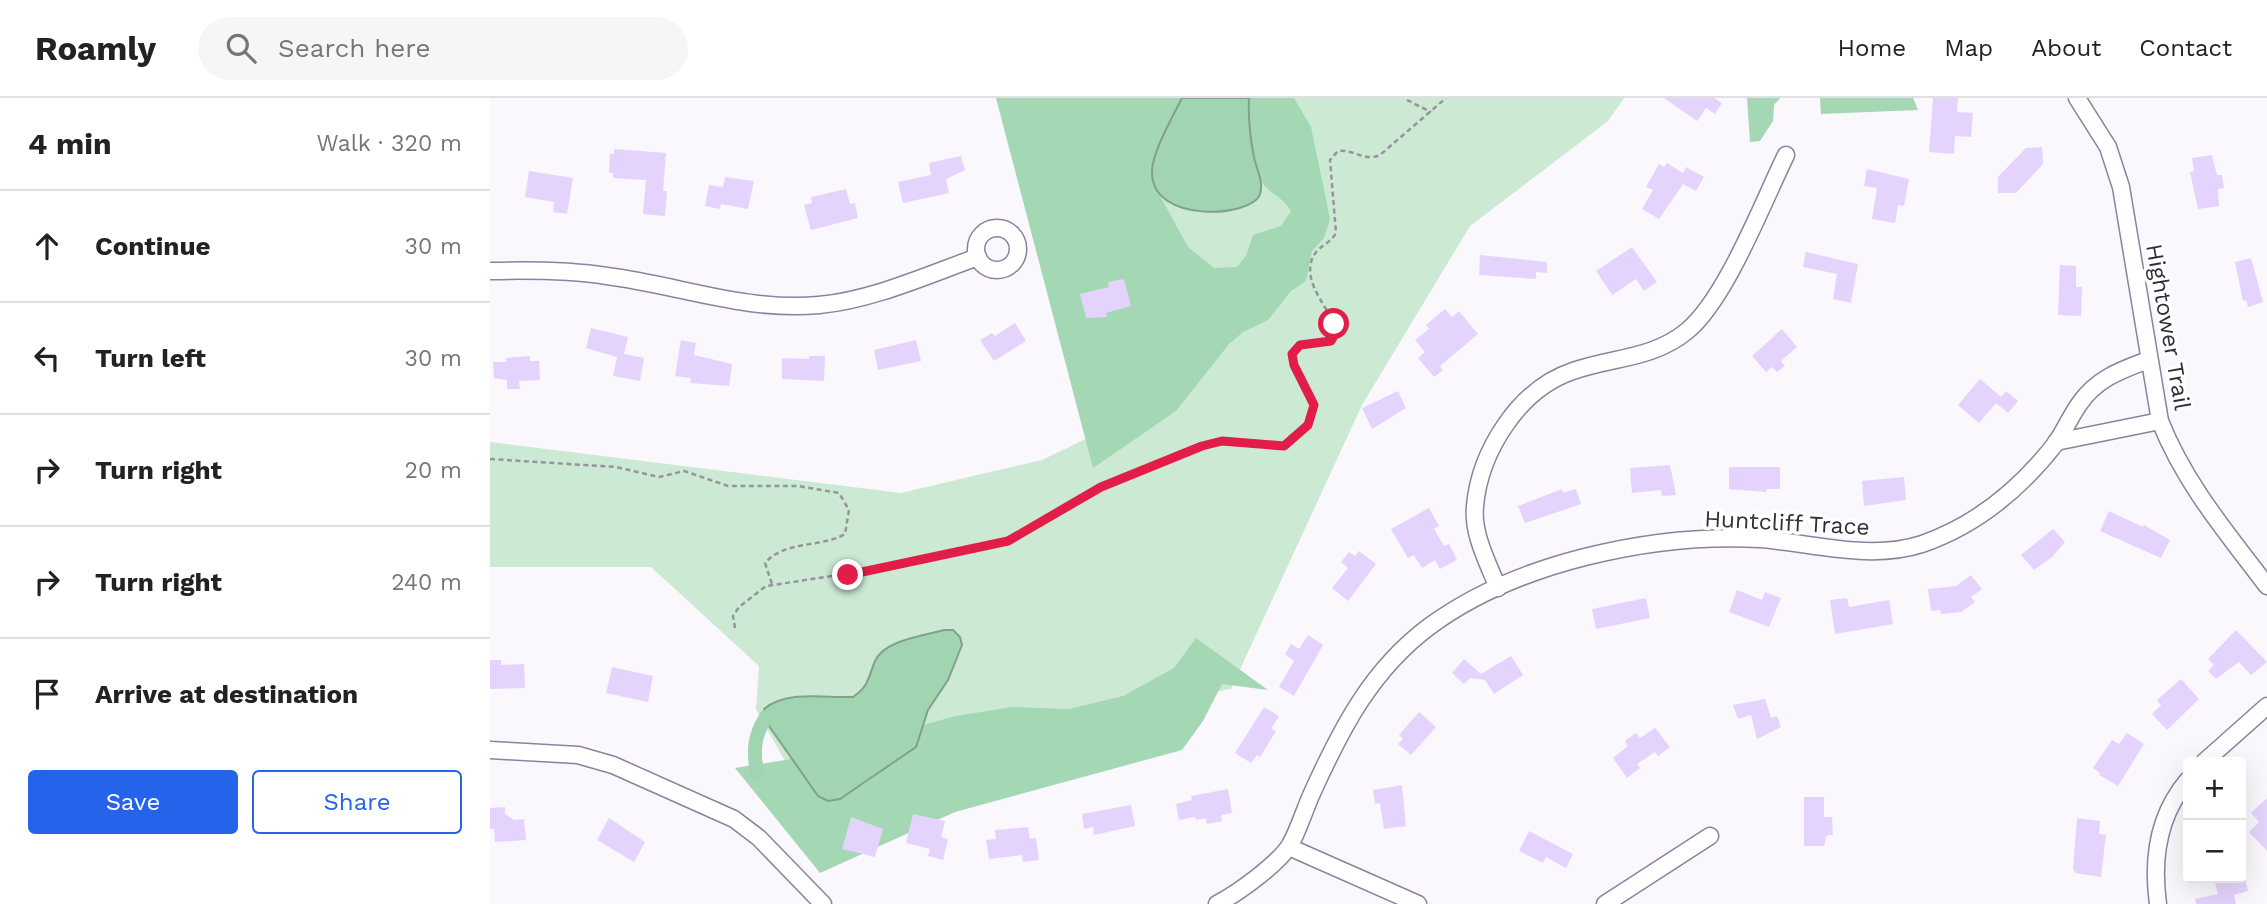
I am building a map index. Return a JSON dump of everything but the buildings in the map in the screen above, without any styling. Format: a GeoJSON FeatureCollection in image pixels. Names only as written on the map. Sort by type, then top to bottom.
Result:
{"type":"FeatureCollection","features":[{"type":"Feature","properties":{"kind":"street","name":"Hightower Trail"},"geometry":{"type":"LineString","coordinates":[[2077,98],[2094,120],[2116,168],[2160,421],[2174,456],[2192,487],[2267,586]]}},
{"type":"Feature","properties":{"kind":"street"},"geometry":{"type":"LineString","coordinates":[[1498,588],[1478,536],[1475,507],[1485,465],[1503,430],[1529,396],[1572,371],[1647,354],[1689,330],[1718,293],[1786,155]]}},
{"type":"Feature","properties":{"kind":"street"},"geometry":{"type":"LineString","coordinates":[[490,271],[549,270],[609,276],[758,304],[810,306],[878,292],[978,257]]}},
{"type":"Feature","properties":{"kind":"street","name":"Huntcliff Trace"},"geometry":{"type":"LineString","coordinates":[[1217,904],[1249,883],[1289,846],[1340,730],[1376,677],[1430,626],[1461,606],[1498,588],[1587,558],[1674,542],[1760,539],[1869,551],[1919,545],[1955,532],[1988,512],[2056,442],[2095,386],[2116,372],[2148,360]]}},
{"type":"Feature","properties":{"kind":"street"},"geometry":{"type":"LineString","coordinates":[[2056,442],[2160,421]]}},
{"type":"Feature","properties":{"kind":"street"},"geometry":{"type":"LineString","coordinates":[[2210,757],[2267,706]]}},
{"type":"Feature","properties":{"kind":"street"},"geometry":{"type":"LineString","coordinates":[[490,750],[578,755],[613,765],[734,819],[759,838],[822,904]]}},
{"type":"Feature","properties":{"kind":"street"},"geometry":{"type":"LineString","coordinates":[[2158,904],[2155,884],[2158,845],[2169,809],[2183,788]]}},
{"type":"Feature","properties":{"kind":"street"},"geometry":{"type":"LineString","coordinates":[[1605,904],[1710,836]]}},
{"type":"Feature","properties":{"kind":"street"},"geometry":{"type":"LineString","coordinates":[[1289,846],[1418,904]]}},
{"type":"Feature","properties":{"kind":"path"},"geometry":{"type":"LineString","coordinates":[[735,628],[733,616],[739,607],[751,595],[772,584],[899,566],[1008,541],[1101,487],[1202,446],[1222,441],[1272,447],[1292,442],[1308,425],[1314,405],[1294,365],[1292,354],[1300,345],[1331,341],[1337,331],[1311,276],[1313,257],[1336,233],[1330,160],[1338,151],[1345,150],[1366,159],[1380,155],[1446,98]]}},
{"type":"Feature","properties":{"kind":"path"},"geometry":{"type":"LineString","coordinates":[[1407,100],[1431,112]]}},
{"type":"Feature","properties":{"kind":"path"},"geometry":{"type":"LineString","coordinates":[[490,459],[615,467],[659,477],[684,471],[729,486],[798,486],[839,492],[849,510],[845,534],[835,540],[787,549],[771,556],[765,563],[765,570],[772,584]]}},
{"type":"Feature","properties":{"kind":"shaded area"},"geometry":{"type":"Polygon","coordinates":[[[996,98],[1182,98],[1169,123],[1152,172],[1154,185],[1188,247],[1214,268],[1237,267],[1246,256],[1253,235],[1281,226],[1291,211],[1258,177],[1251,155],[1248,131],[1249,98],[1294,98],[1311,127],[1330,219],[1324,238],[1312,251],[1306,281],[1291,291],[1268,320],[1243,332],[1229,344],[1176,411],[1093,468],[996,98]]]}},
{"type":"Feature","properties":{"kind":"shaded area"},"geometry":{"type":"Polygon","coordinates":[[[1146,98],[1624,98],[1608,121],[1470,226],[1362,405],[1231,689],[936,741],[836,805],[793,776],[756,709],[759,666],[651,567],[490,567],[490,442],[901,493],[1042,460],[1197,385],[1165,231],[1133,168],[1146,98]]]}},
{"type":"Feature","properties":{"kind":"shaded area"},"geometry":{"type":"Polygon","coordinates":[[[1182,98],[1249,98],[1251,142],[1261,185],[1260,194],[1253,202],[1240,208],[1204,212],[1185,209],[1168,201],[1157,190],[1152,173],[1155,156],[1182,98]]]}},
{"type":"Feature","properties":{"kind":"shaded area"},"geometry":{"type":"Polygon","coordinates":[[[1747,98],[1780,98],[1774,105],[1773,121],[1760,141],[1750,142],[1747,98]]]}},
{"type":"Feature","properties":{"kind":"shaded area"},"geometry":{"type":"Polygon","coordinates":[[[1820,98],[1913,98],[1918,110],[1821,114],[1820,98]]]}},
{"type":"Feature","properties":{"kind":"shaded area"},"geometry":{"type":"Polygon","coordinates":[[[953,630],[960,637],[962,645],[948,680],[928,710],[916,747],[840,799],[828,801],[818,796],[769,726],[764,709],[773,703],[795,697],[853,697],[865,685],[875,661],[887,648],[905,640],[953,630]]]}},
{"type":"Feature","properties":{"kind":"shaded area"},"geometry":{"type":"Polygon","coordinates":[[[1196,638],[1268,690],[1222,684],[1203,721],[1182,750],[955,812],[820,873],[735,768],[791,759],[818,796],[860,787],[916,747],[923,725],[956,716],[1012,707],[1069,709],[1123,696],[1174,668],[1196,638]]]}},
{"type":"Feature","properties":{"kind":"waterway"},"geometry":{"type":"LineString","coordinates":[[757,773],[756,744],[766,717]]}},
{"type":"Feature","properties":{"kind":"route"},"geometry":{"type":"LineString","coordinates":[[848,575],[1008,541],[1101,487],[1202,446],[1236,441],[1272,447],[1292,442],[1313,417],[1314,405],[1294,365],[1292,354],[1300,345],[1331,341],[1337,331],[1334,324]]}}]}
